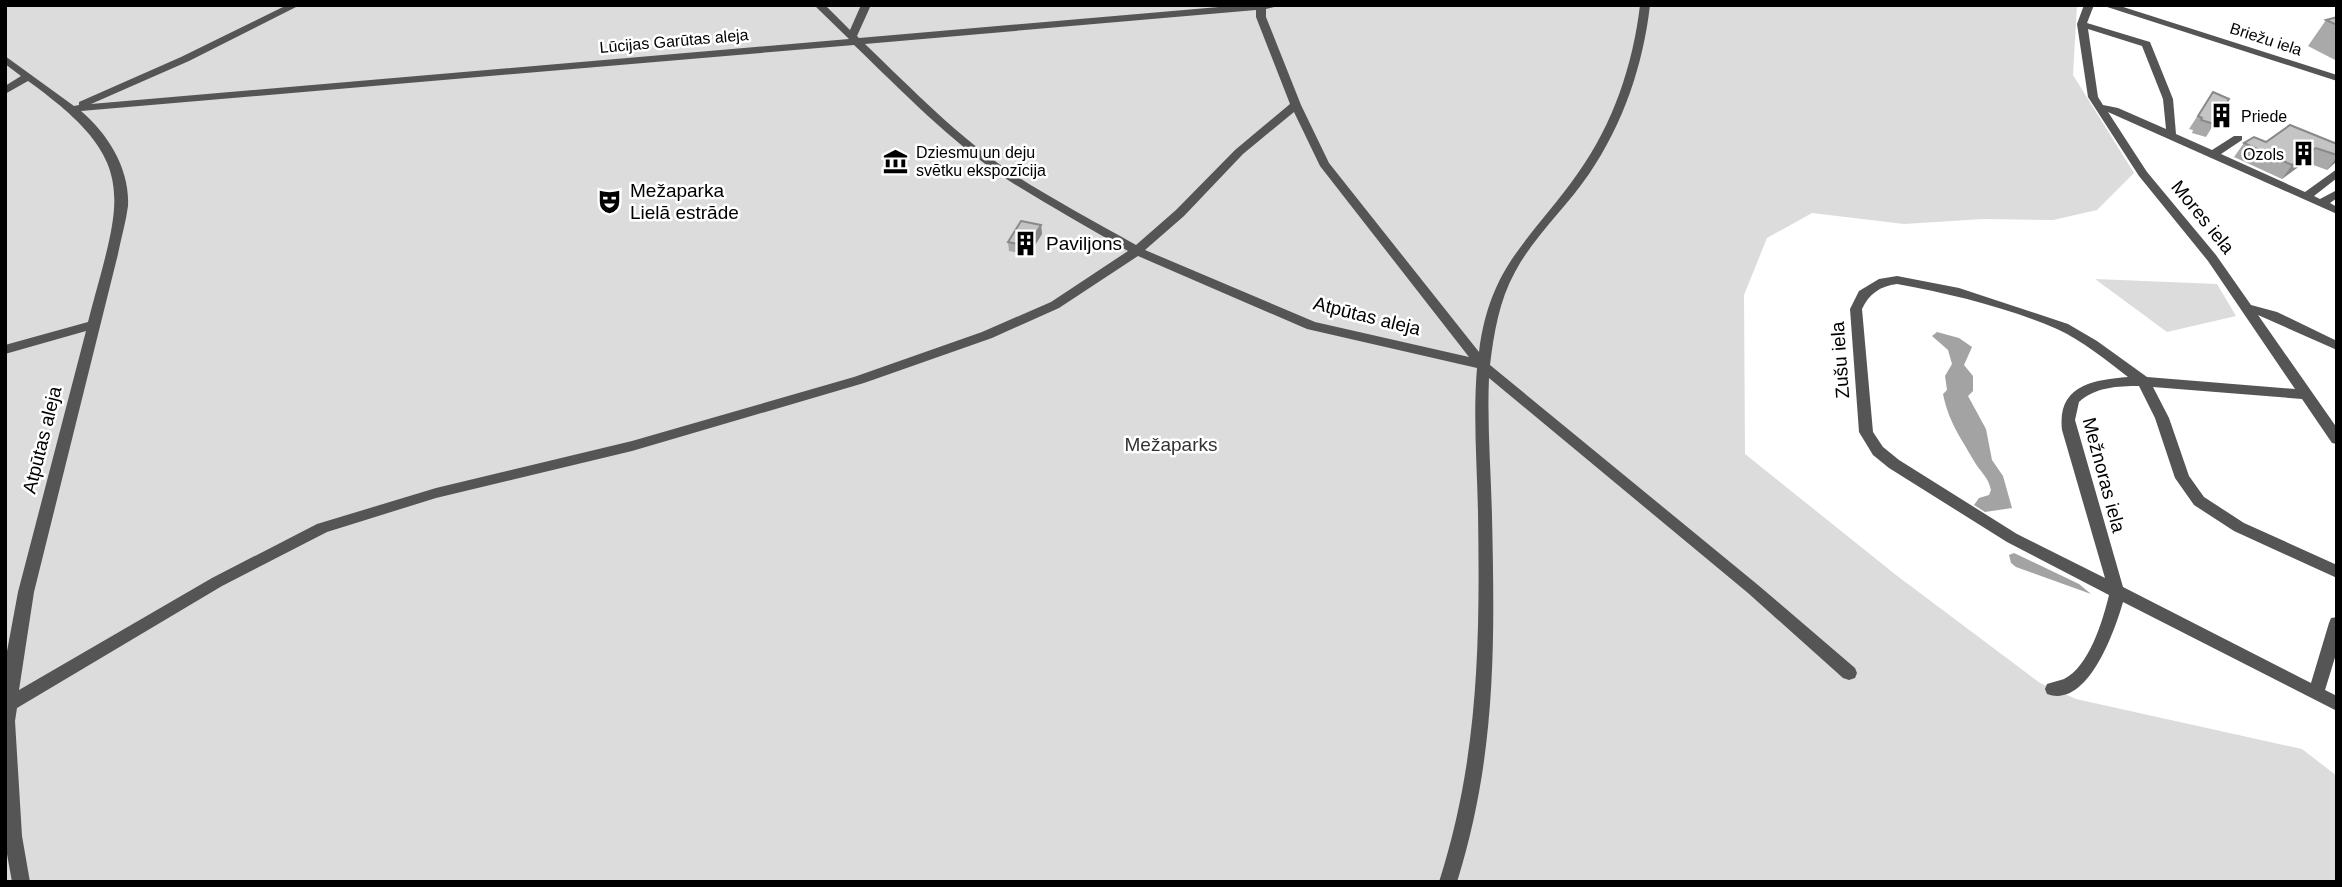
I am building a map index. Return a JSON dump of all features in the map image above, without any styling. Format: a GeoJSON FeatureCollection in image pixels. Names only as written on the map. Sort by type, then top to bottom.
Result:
{"type":"FeatureCollection","features":[{"type":"Feature","properties":{"kind":"street"},"geometry":{"type":"LineString","coordinates":[[72,109],[185,59],[295,5]]}},
{"type":"Feature","properties":{"kind":"street"},"geometry":{"type":"LineString","coordinates":[[819,6],[829,5]]}},
{"type":"Feature","properties":{"kind":"street"},"geometry":{"type":"LineString","coordinates":[[854,39],[866,5]]}},
{"type":"Feature","properties":{"kind":"street","name":"Lūcijas Garūtas aleja"},"geometry":{"type":"LineString","coordinates":[[72,109],[854,39],[1278,5]]}},
{"type":"Feature","properties":{"kind":"street"},"geometry":{"type":"LineString","coordinates":[[1448,882],[1477,760],[1485,677],[1482,365],[1492,313],[1506,274],[1584,174],[1609,131],[1630,76],[1643,29],[1645,5]]}},
{"type":"Feature","properties":{"kind":"street","name":"Mores iela"},"geometry":{"type":"LineString","coordinates":[[2089,5],[2082,24],[2090,89],[2100,107],[2143,173],[2188,225],[2248,308],[2337,439]]}},
{"type":"Feature","properties":{"kind":"street","name":"Briežu iela"},"geometry":{"type":"LineString","coordinates":[[2106,5],[2337,78]]}},
{"type":"Feature","properties":{"kind":"street","name":"Atpūtas aleja"},"geometry":{"type":"LineString","coordinates":[[819,6],[972,148],[1011,177],[1137,251],[1312,326],[1482,365]]}},
{"type":"Feature","properties":{"kind":"street"},"geometry":{"type":"LineString","coordinates":[[1261,6],[1261,17],[1296,105],[1324,164],[1482,365],[1753,589],[1849,673]]}},
{"type":"Feature","properties":{"kind":"street"},"geometry":{"type":"LineString","coordinates":[[2082,24],[2146,44],[2163,80],[2173,116],[2171,135]]}},
{"type":"Feature","properties":{"kind":"street","name":"Atpūtas aleja"},"geometry":{"type":"LineString","coordinates":[[5,59],[72,109],[108,148],[117,167],[122,200],[112,254],[26,592],[9,704],[13,836],[21,882]]}},
{"type":"Feature","properties":{"kind":"street"},"geometry":{"type":"LineString","coordinates":[[5,91],[28,76]]}},
{"type":"Feature","properties":{"kind":"street"},"geometry":{"type":"LineString","coordinates":[[9,704],[217,582],[322,528],[436,493],[590,457],[711,424],[930,356],[1055,304],[1137,251],[1180,213],[1238,152],[1296,105]]}},
{"type":"Feature","properties":{"kind":"street"},"geometry":{"type":"LineString","coordinates":[[2100,107],[2114,110],[2171,135],[2337,211]]}},
{"type":"Feature","properties":{"kind":"street"},"geometry":{"type":"LineString","coordinates":[[2214,154],[2238,138]]}},
{"type":"Feature","properties":{"kind":"street"},"geometry":{"type":"LineString","coordinates":[[2306,197],[2337,172]]}},
{"type":"Feature","properties":{"kind":"street"},"geometry":{"type":"LineString","coordinates":[[2321,204],[2337,193]]}},
{"type":"Feature","properties":{"kind":"street","name":"Zušu iela"},"geometry":{"type":"LineString","coordinates":[[2337,572],[2239,527],[2199,501],[2182,478],[2162,418],[2143,381],[2092,344],[2063,327],[1955,291],[1908,281],[1891,281],[1869,289],[1859,300],[1856,309],[1865,425],[1878,451],[1911,478],[2012,538],[2337,704]]}},
{"type":"Feature","properties":{"kind":"street"},"geometry":{"type":"LineString","coordinates":[[2248,308],[2267,313],[2337,346]]}},
{"type":"Feature","properties":{"kind":"street"},"geometry":{"type":"LineString","coordinates":[[5,350],[93,325]]}},
{"type":"Feature","properties":{"kind":"street","name":"Mežnoras iela"},"geometry":{"type":"LineString","coordinates":[[2117,593],[2067,417],[2074,400],[2089,389],[2143,381],[2236,391],[2308,394]]}},
{"type":"Feature","properties":{"kind":"street"},"geometry":{"type":"LineString","coordinates":[[2053,689],[2073,682],[2087,665],[2102,639],[2117,593]]}},
{"type":"Feature","properties":{"kind":"street"},"geometry":{"type":"LineString","coordinates":[[2316,693],[2337,623]]}},
{"type":"Feature","properties":{"kind":"green space","name":"Mežaparks"},"geometry":{"type":"Polygon","coordinates":[[[5,5],[2077,5],[2073,75],[2134,173],[2097,210],[2053,220],[1983,219],[1904,224],[1812,213],[1767,238],[1744,295],[1745,454],[1896,575],[2040,683],[2076,699],[2302,749],[2337,776],[2337,882],[5,882],[5,5]]]}},
{"type":"Feature","properties":{"kind":"green space"},"geometry":{"type":"Polygon","coordinates":[[[2095,279],[2217,284],[2236,316],[2167,332],[2095,279]]]}},
{"type":"Feature","properties":{"kind":"shaded area"},"geometry":{"type":"Polygon","coordinates":[[[1937,332],[1959,338],[1972,347],[1964,365],[1973,376],[1973,391],[1968,396],[1986,429],[1992,460],[2003,476],[2012,508],[1985,512],[1974,505],[1979,498],[1989,495],[1991,490],[1948,413],[1943,394],[1947,390],[1945,376],[1952,364],[1948,350],[1932,336],[1937,332]]]}},
{"type":"Feature","properties":{"kind":"shaded area"},"geometry":{"type":"Polygon","coordinates":[[[2014,553],[2079,584],[2091,594],[2016,567],[2011,563],[2009,555],[2014,553]]]}},
{"type":"Feature","properties":{"kind":"building"},"geometry":{"type":"Polygon","coordinates":[[[2337,17],[2337,25],[2326,20],[2337,17]]]}},
{"type":"Feature","properties":{"kind":"building"},"geometry":{"type":"Polygon","coordinates":[[[2213,92],[2229,99],[2214,124],[2201,120],[2198,116],[2213,92]]]}},
{"type":"Feature","properties":{"kind":"building"},"geometry":{"type":"Polygon","coordinates":[[[2290,125],[2337,144],[2337,155],[2316,148],[2292,165],[2244,143],[2254,137],[2266,142],[2290,125]]]}},
{"type":"Feature","properties":{"kind":"building"},"geometry":{"type":"Polygon","coordinates":[[[1021,221],[1041,225],[1028,246],[1008,242],[1021,221]]]}},
{"type":"Feature","properties":{"kind":"place","name":"Priede"},"geometry":{"type":"Point","coordinates":[2221,116]}},
{"type":"Feature","properties":{"kind":"place","name":"Ozols"},"geometry":{"type":"Point","coordinates":[2304,154]}},
{"type":"Feature","properties":{"kind":"place","name":"Dziesmu un deju svētku ekspozīcija"},"geometry":{"type":"Point","coordinates":[896,161]}},
{"type":"Feature","properties":{"kind":"place","name":"Mežaparka Lielā estrāde"},"geometry":{"type":"Point","coordinates":[610,201]}},
{"type":"Feature","properties":{"kind":"place","name":"Paviljons"},"geometry":{"type":"Point","coordinates":[1026,243]}}]}
